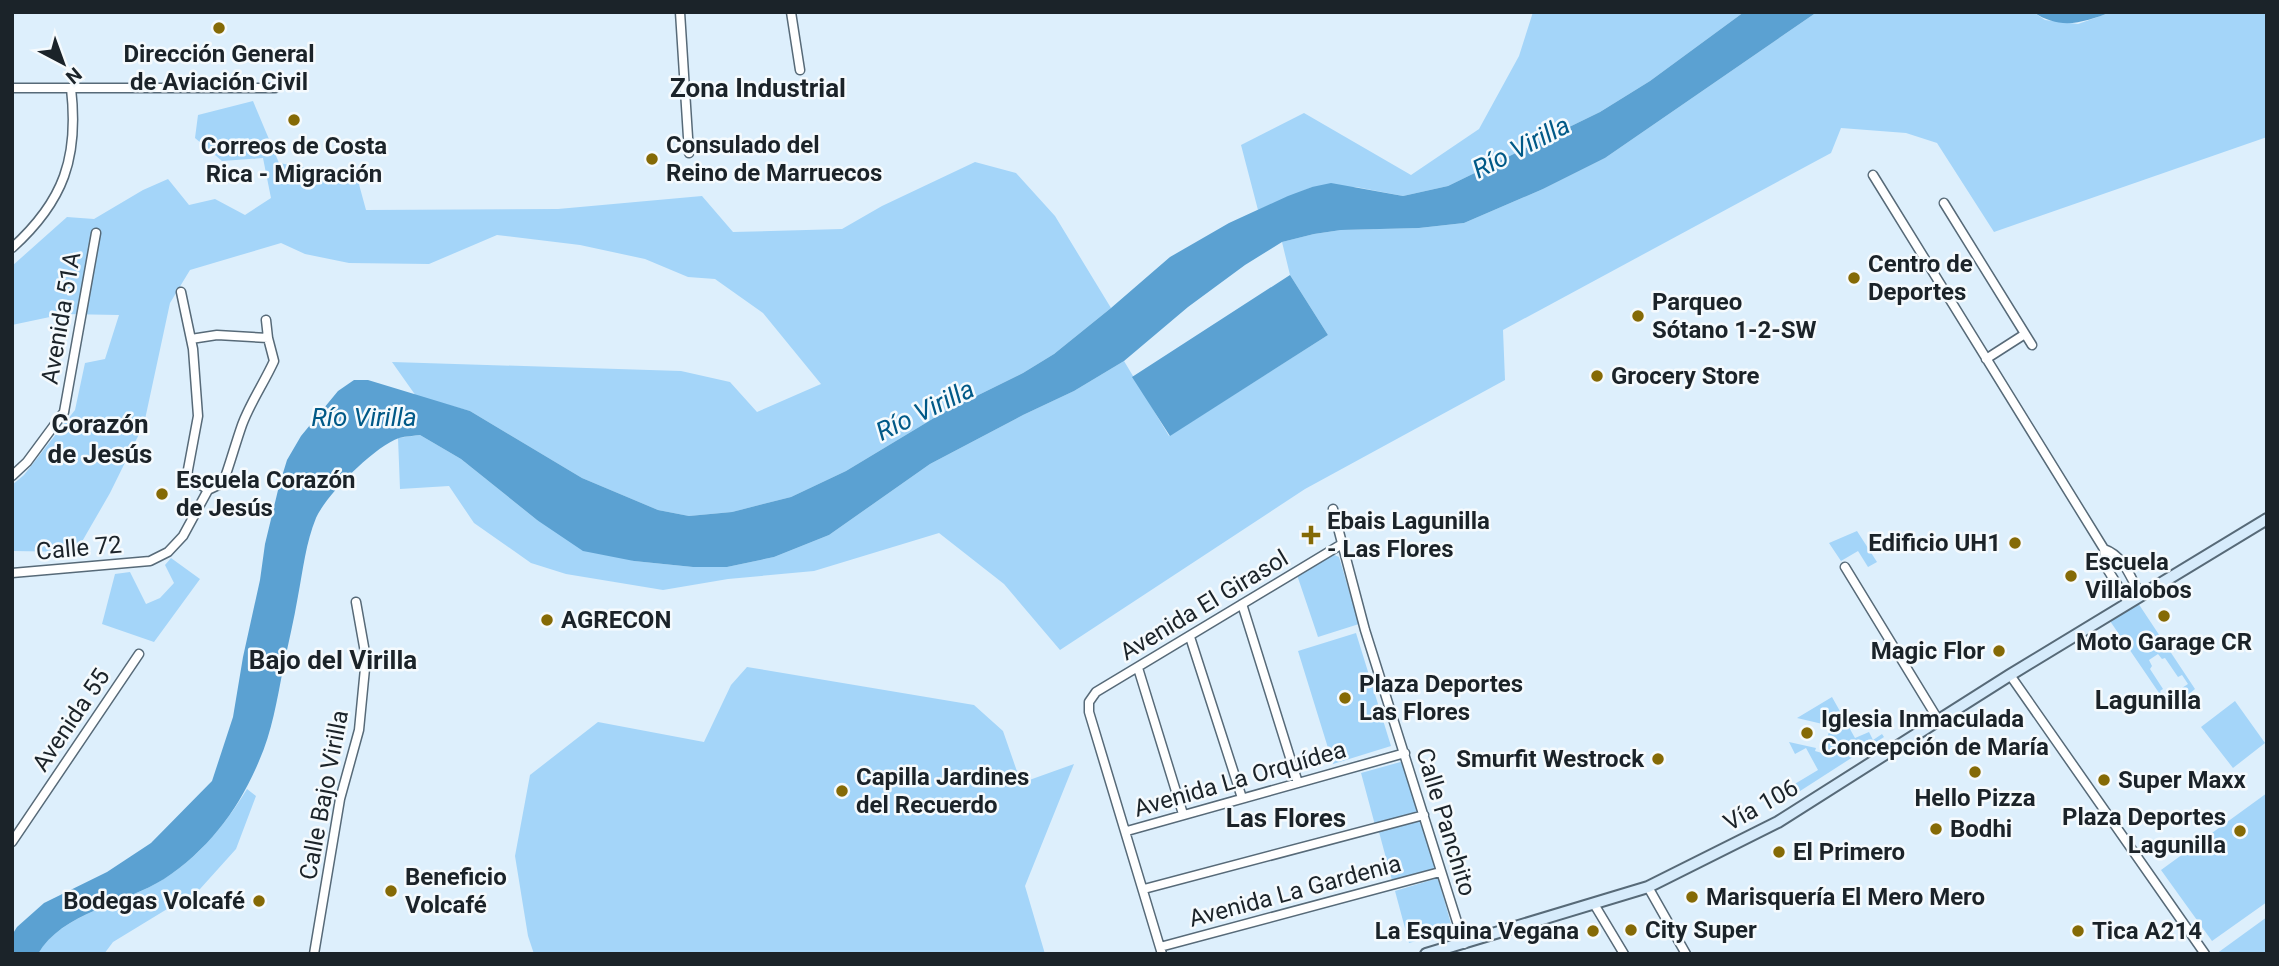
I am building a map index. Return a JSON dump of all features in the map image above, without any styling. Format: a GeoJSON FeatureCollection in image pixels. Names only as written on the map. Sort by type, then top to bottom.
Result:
{"type":"FeatureCollection","features":[{"type":"Feature","properties":{"kind":"main road","name":"Vía 106"},"geometry":{"type":"LineString","coordinates":[[1426,954],[1648,887],[1778,822],[2140,594],[2267,519]]}},
{"type":"Feature","properties":{"kind":"street"},"geometry":{"type":"LineString","coordinates":[[680,12],[689,153]]}},
{"type":"Feature","properties":{"kind":"street"},"geometry":{"type":"LineString","coordinates":[[791,12],[800,70]]}},
{"type":"Feature","properties":{"kind":"street"},"geometry":{"type":"LineString","coordinates":[[12,88],[275,88]]}},
{"type":"Feature","properties":{"kind":"street"},"geometry":{"type":"LineString","coordinates":[[12,248],[52,203],[65,176],[75,117],[71,88]]}},
{"type":"Feature","properties":{"kind":"street"},"geometry":{"type":"LineString","coordinates":[[1873,175],[2104,549],[2106,567],[2128,602]]}},
{"type":"Feature","properties":{"kind":"street"},"geometry":{"type":"LineString","coordinates":[[1944,203],[2032,345]]}},
{"type":"Feature","properties":{"kind":"street","name":"Avenida 51A"},"geometry":{"type":"LineString","coordinates":[[12,476],[27,462],[64,412],[96,233]]}},
{"type":"Feature","properties":{"kind":"street"},"geometry":{"type":"LineString","coordinates":[[181,292],[191,339],[198,416],[187,475],[208,490],[223,483],[242,426],[274,361],[266,320]]}},
{"type":"Feature","properties":{"kind":"street"},"geometry":{"type":"LineString","coordinates":[[1986,359],[2025,334]]}},
{"type":"Feature","properties":{"kind":"street"},"geometry":{"type":"LineString","coordinates":[[191,339],[217,335],[268,338]]}},
{"type":"Feature","properties":{"kind":"street","name":"Calle 72"},"geometry":{"type":"LineString","coordinates":[[12,573],[150,561],[168,552],[183,536],[208,490]]}},
{"type":"Feature","properties":{"kind":"street","name":"Calle Panchito"},"geometry":{"type":"LineString","coordinates":[[1334,509],[1365,630],[1464,944]]}},
{"type":"Feature","properties":{"kind":"street","name":"Avenida El Girasol"},"geometry":{"type":"LineString","coordinates":[[1126,831],[1089,712],[1089,702],[1096,692],[1342,544]]}},
{"type":"Feature","properties":{"kind":"street"},"geometry":{"type":"LineString","coordinates":[[2104,549],[2118,556],[2140,594]]}},
{"type":"Feature","properties":{"kind":"street"},"geometry":{"type":"LineString","coordinates":[[1845,567],[1939,721]]}},
{"type":"Feature","properties":{"kind":"street","name":"Calle Bajo Virilla"},"geometry":{"type":"LineString","coordinates":[[314,954],[338,810],[359,730],[366,658],[356,602]]}},
{"type":"Feature","properties":{"kind":"street"},"geometry":{"type":"LineString","coordinates":[[1242,604],[1298,783]]}},
{"type":"Feature","properties":{"kind":"street"},"geometry":{"type":"LineString","coordinates":[[1191,637],[1242,798]]}},
{"type":"Feature","properties":{"kind":"street","name":"Avenida 55"},"geometry":{"type":"LineString","coordinates":[[12,842],[139,654]]}},
{"type":"Feature","properties":{"kind":"street"},"geometry":{"type":"LineString","coordinates":[[1139,668],[1183,814]]}},
{"type":"Feature","properties":{"kind":"street"},"geometry":{"type":"LineString","coordinates":[[2010,675],[2205,954]]}},
{"type":"Feature","properties":{"kind":"street","name":"Avenida La Orquídea"},"geometry":{"type":"LineString","coordinates":[[1126,831],[1405,753]]}},
{"type":"Feature","properties":{"kind":"street"},"geometry":{"type":"LineString","coordinates":[[1144,889],[1424,815]]}},
{"type":"Feature","properties":{"kind":"street"},"geometry":{"type":"LineString","coordinates":[[1126,831],[1161,951]]}},
{"type":"Feature","properties":{"kind":"street","name":"Avenida La Gardenia"},"geometry":{"type":"LineString","coordinates":[[1161,951],[1440,872]]}},
{"type":"Feature","properties":{"kind":"street"},"geometry":{"type":"LineString","coordinates":[[1648,887],[1686,954]]}},
{"type":"Feature","properties":{"kind":"street"},"geometry":{"type":"LineString","coordinates":[[1594,904],[1624,954]]}},
{"type":"Feature","properties":{"kind":"shaded area"},"geometry":{"type":"Polygon","coordinates":[[[1533,12],[1744,12],[1650,81],[1600,112],[1448,186],[1403,196],[1356,187],[1312,187],[1258,210],[1241,145],[1304,113],[1411,175],[1479,129],[1519,56],[1533,12]]]}},
{"type":"Feature","properties":{"kind":"shaded area"},"geometry":{"type":"Polygon","coordinates":[[[1817,12],[2033,12],[2045,20],[2078,24],[2112,12],[2267,12],[2267,137],[1994,232],[1937,143],[1906,133],[1841,128],[1831,153],[1503,330],[1505,380],[1305,489],[1060,650],[1004,584],[939,533],[814,571],[728,579],[663,590],[566,574],[531,563],[474,523],[449,486],[400,489],[398,438],[420,435],[461,459],[537,520],[634,561],[693,567],[727,567],[774,557],[829,535],[930,464],[1074,391],[1124,361],[1169,436],[1328,335],[1290,275],[1282,242],[1341,230],[1419,228],[1464,223],[1543,189],[1605,158],[1817,12]]]}},
{"type":"Feature","properties":{"kind":"shaded area"},"geometry":{"type":"Polygon","coordinates":[[[253,101],[279,163],[357,177],[366,210],[558,209],[702,196],[733,232],[842,229],[882,206],[975,162],[1016,173],[1055,216],[1111,308],[1054,354],[1023,373],[944,412],[846,471],[791,497],[732,512],[689,516],[658,510],[582,478],[470,411],[416,396],[392,362],[681,371],[730,382],[757,412],[821,384],[763,313],[715,279],[688,277],[645,259],[580,245],[497,235],[429,264],[349,263],[305,254],[281,243],[190,270],[170,303],[144,424],[110,493],[76,552],[12,551],[12,485],[24,475],[75,410],[85,363],[105,359],[119,315],[64,314],[12,325],[12,266],[67,217],[94,219],[143,190],[168,179],[189,205],[215,199],[245,215],[271,198],[263,158],[222,161],[195,138],[198,115],[253,101]]]}},
{"type":"Feature","properties":{"kind":"shaded area"},"geometry":{"type":"Polygon","coordinates":[[[1857,531],[1877,562],[1868,567],[1858,551],[1841,561],[1829,543],[1857,531]]]}},
{"type":"Feature","properties":{"kind":"shaded area"},"geometry":{"type":"Polygon","coordinates":[[[1332,554],[1339,557],[1359,624],[1318,637],[1297,575],[1332,554]]]}},
{"type":"Feature","properties":{"kind":"shaded area"},"geometry":{"type":"Polygon","coordinates":[[[171,558],[200,579],[154,642],[102,624],[115,574],[130,572],[146,604],[160,598],[174,583],[165,565],[171,558]]]}},
{"type":"Feature","properties":{"kind":"shaded area"},"geometry":{"type":"Polygon","coordinates":[[[2138,603],[2195,689],[2170,709],[2110,621],[2138,603]],[[2158,654],[2149,660],[2152,666],[2150,669],[2163,689],[2160,691],[2165,699],[2188,684],[2182,675],[2178,677],[2165,658],[2162,659],[2158,654]]]}},
{"type":"Feature","properties":{"kind":"shaded area","name":"Plaza Deportes Las Flores"},"geometry":{"type":"Polygon","coordinates":[[[1356,633],[1391,746],[1333,764],[1298,651],[1356,633]]]}},
{"type":"Feature","properties":{"kind":"shaded area"},"geometry":{"type":"Polygon","coordinates":[[[747,667],[974,705],[1003,731],[1021,783],[1074,764],[1025,886],[1045,954],[534,954],[528,936],[515,856],[530,775],[598,722],[704,742],[731,685],[747,667]]]}},
{"type":"Feature","properties":{"kind":"shaded area"},"geometry":{"type":"Polygon","coordinates":[[[1832,697],[1855,738],[1869,732],[1873,740],[1882,734],[1884,737],[1797,793],[1793,785],[1818,770],[1806,748],[1795,754],[1789,742],[1816,748],[1815,751],[1822,753],[1831,726],[1797,718],[1832,697]]]}},
{"type":"Feature","properties":{"kind":"shaded area"},"geometry":{"type":"Polygon","coordinates":[[[2235,701],[2265,743],[2233,768],[2201,727],[2235,701]]]}},
{"type":"Feature","properties":{"kind":"shaded area"},"geometry":{"type":"Polygon","coordinates":[[[1404,761],[1419,813],[1375,825],[1361,773],[1404,761]]]}},
{"type":"Feature","properties":{"kind":"shaded area"},"geometry":{"type":"Polygon","coordinates":[[[247,789],[256,796],[236,849],[200,889],[113,942],[104,954],[38,954],[48,940],[77,919],[147,888],[187,862],[220,828],[247,789]]]}},
{"type":"Feature","properties":{"kind":"shaded area","name":"Plaza Deportes Lagunilla"},"geometry":{"type":"Polygon","coordinates":[[[2267,793],[2267,902],[2212,941],[2161,870],[2267,793]]]}},
{"type":"Feature","properties":{"kind":"shaded area"},"geometry":{"type":"Polygon","coordinates":[[[1423,820],[1437,872],[1393,884],[1379,832],[1423,820]]]}},
{"type":"Feature","properties":{"kind":"shaded area"},"geometry":{"type":"Polygon","coordinates":[[[1438,878],[1453,931],[1409,943],[1395,891],[1438,878]]]}},
{"type":"Feature","properties":{"kind":"shaded area"},"geometry":{"type":"Polygon","coordinates":[[[2267,917],[2267,954],[2216,954],[2267,917]]]}},
{"type":"Feature","properties":{"kind":"water","name":"Río Virilla"},"geometry":{"type":"Polygon","coordinates":[[[1744,12],[1817,12],[1605,158],[1543,189],[1464,223],[1419,228],[1341,230],[1282,242],[1245,265],[1188,307],[1124,361],[1074,391],[930,464],[829,535],[774,557],[727,567],[693,567],[634,561],[583,551],[537,520],[461,459],[420,435],[399,438],[389,443],[352,472],[321,508],[316,518],[307,546],[267,739],[251,779],[232,812],[195,855],[164,879],[62,928],[48,940],[38,954],[12,954],[12,935],[17,927],[44,903],[107,872],[151,843],[212,781],[233,717],[265,544],[287,460],[301,436],[338,391],[354,380],[368,380],[470,411],[582,478],[658,510],[689,516],[732,512],[791,497],[846,471],[944,412],[1023,373],[1054,354],[1170,257],[1229,223],[1288,196],[1331,183],[1403,196],[1448,186],[1600,112],[1650,81],[1744,12]]]}},
{"type":"Feature","properties":{"kind":"water"},"geometry":{"type":"Polygon","coordinates":[[[2033,12],[2112,12],[2082,21],[2063,23],[2033,12]]]}},
{"type":"Feature","properties":{"kind":"water"},"geometry":{"type":"Polygon","coordinates":[[[1290,275],[1328,335],[1170,436],[1132,377],[1290,275]]]}},
{"type":"Feature","properties":{"kind":"place","name":"Dirección General de Aviación Civil"},"geometry":{"type":"Point","coordinates":[219,28]}},
{"type":"Feature","properties":{"kind":"place","name":"Correos de Costa Rica - Migración"},"geometry":{"type":"Point","coordinates":[294,120]}},
{"type":"Feature","properties":{"kind":"place","name":"Consulado del Reino de Marruecos"},"geometry":{"type":"Point","coordinates":[652,159]}},
{"type":"Feature","properties":{"kind":"place","name":"Centro de Deportes"},"geometry":{"type":"Point","coordinates":[1854,278]}},
{"type":"Feature","properties":{"kind":"place","name":"Parqueo Sótano 1-2-SW"},"geometry":{"type":"Point","coordinates":[1638,316]}},
{"type":"Feature","properties":{"kind":"place","name":"Grocery Store"},"geometry":{"type":"Point","coordinates":[1597,376]}},
{"type":"Feature","properties":{"kind":"place","name":"Escuela Corazón de Jesús"},"geometry":{"type":"Point","coordinates":[162,494]}},
{"type":"Feature","properties":{"kind":"place","name":"Ebais Lagunilla - Las Flores"},"geometry":{"type":"Point","coordinates":[1311,535]}},
{"type":"Feature","properties":{"kind":"place","name":"Edificio UH1"},"geometry":{"type":"Point","coordinates":[2015,543]}},
{"type":"Feature","properties":{"kind":"place","name":"Escuela Villalobos"},"geometry":{"type":"Point","coordinates":[2071,576]}},
{"type":"Feature","properties":{"kind":"place","name":"Moto Garage CR"},"geometry":{"type":"Point","coordinates":[2164,616]}},
{"type":"Feature","properties":{"kind":"place","name":"AGRECON"},"geometry":{"type":"Point","coordinates":[547,620]}},
{"type":"Feature","properties":{"kind":"place","name":"Magic Flor"},"geometry":{"type":"Point","coordinates":[1999,651]}},
{"type":"Feature","properties":{"kind":"place","name":"Plaza Deportes Las Flores"},"geometry":{"type":"Point","coordinates":[1345,698]}},
{"type":"Feature","properties":{"kind":"place","name":"Iglesia Inmaculada Concepción de María"},"geometry":{"type":"Point","coordinates":[1807,733]}},
{"type":"Feature","properties":{"kind":"place","name":"Smurfit Westrock"},"geometry":{"type":"Point","coordinates":[1658,759]}},
{"type":"Feature","properties":{"kind":"place","name":"Hello Pizza"},"geometry":{"type":"Point","coordinates":[1975,772]}},
{"type":"Feature","properties":{"kind":"place","name":"Super Maxx"},"geometry":{"type":"Point","coordinates":[2104,780]}},
{"type":"Feature","properties":{"kind":"place","name":"Capilla Jardines del Recuerdo"},"geometry":{"type":"Point","coordinates":[842,791]}},
{"type":"Feature","properties":{"kind":"place","name":"Bodhi"},"geometry":{"type":"Point","coordinates":[1936,829]}},
{"type":"Feature","properties":{"kind":"place","name":"Plaza Deportes Lagunilla"},"geometry":{"type":"Point","coordinates":[2240,831]}},
{"type":"Feature","properties":{"kind":"place","name":"El Primero"},"geometry":{"type":"Point","coordinates":[1779,852]}},
{"type":"Feature","properties":{"kind":"place","name":"Beneficio Volcafé"},"geometry":{"type":"Point","coordinates":[391,891]}},
{"type":"Feature","properties":{"kind":"place","name":"Marisquería El Mero Mero"},"geometry":{"type":"Point","coordinates":[1692,897]}},
{"type":"Feature","properties":{"kind":"place","name":"Bodegas Volcafé"},"geometry":{"type":"Point","coordinates":[259,901]}},
{"type":"Feature","properties":{"kind":"place","name":"City Super"},"geometry":{"type":"Point","coordinates":[1631,930]}},
{"type":"Feature","properties":{"kind":"place","name":"La Esquina Vegana"},"geometry":{"type":"Point","coordinates":[1593,931]}},
{"type":"Feature","properties":{"kind":"place","name":"Tica A214"},"geometry":{"type":"Point","coordinates":[2078,931]}},
{"type":"Feature","properties":{"kind":"district","name":"Zona Industrial"},"geometry":{"type":"Point","coordinates":[758,88]}},
{"type":"Feature","properties":{"kind":"district","name":"Corazón de Jesús"},"geometry":{"type":"Point","coordinates":[100,439]}},
{"type":"Feature","properties":{"kind":"district","name":"Bajo del Virilla"},"geometry":{"type":"Point","coordinates":[333,660]}},
{"type":"Feature","properties":{"kind":"district","name":"Lagunilla"},"geometry":{"type":"Point","coordinates":[2148,700]}},
{"type":"Feature","properties":{"kind":"district","name":"Las Flores"},"geometry":{"type":"Point","coordinates":[1286,818]}}]}
